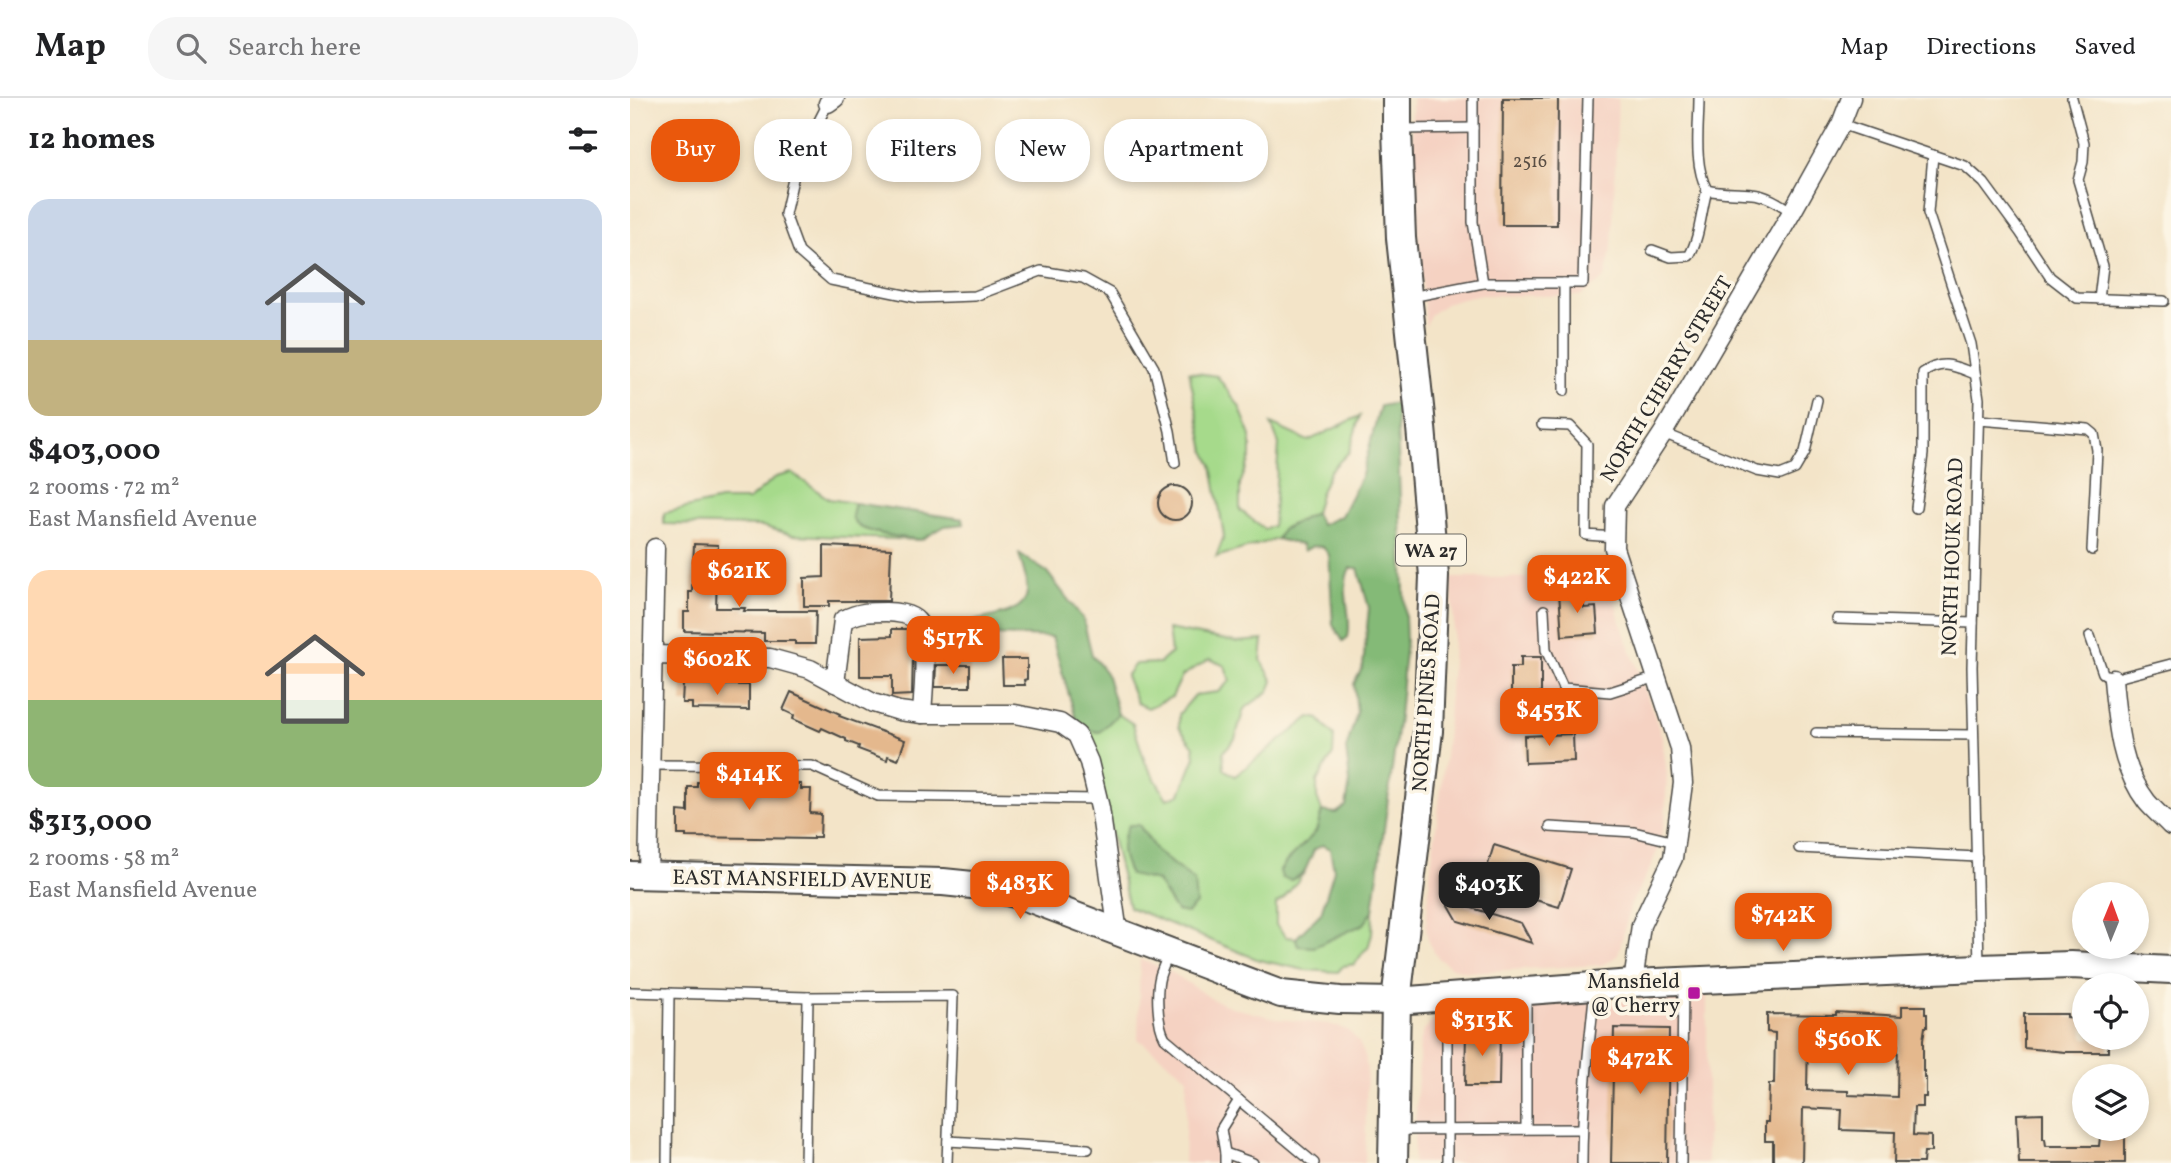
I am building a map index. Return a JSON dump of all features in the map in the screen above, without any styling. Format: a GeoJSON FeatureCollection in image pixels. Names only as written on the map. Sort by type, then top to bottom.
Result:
{"type":"FeatureCollection","features":[{"type":"Feature","properties":{"kind":"main road","name":"NORTH PINES ROAD"},"geometry":{"type":"LineString","coordinates":[[1393,1163],[1396,1001],[1428,732],[1433,590],[1420,416],[1401,238],[1397,98]]}},
{"type":"Feature","properties":{"kind":"street","name":"NORTH CHERRY STREET"},"geometry":{"type":"LineString","coordinates":[[1633,983],[1641,925],[1673,858],[1683,783],[1680,748],[1615,548],[1615,506],[1663,433],[1792,212],[1841,124],[1852,98]]}},
{"type":"Feature","properties":{"kind":"street"},"geometry":{"type":"LineString","coordinates":[[639,875],[650,765],[655,548]]}},
{"type":"Feature","properties":{"kind":"street"},"geometry":{"type":"LineString","coordinates":[[835,683],[843,620],[860,612],[895,612],[915,618],[923,631],[925,670],[922,713]]}},
{"type":"Feature","properties":{"kind":"street"},"geometry":{"type":"LineString","coordinates":[[653,654],[770,658],[810,669],[873,703],[899,711],[1015,714],[1060,723],[1077,735],[1089,762],[1098,799],[1118,933]]}},
{"type":"Feature","properties":{"kind":"street"},"geometry":{"type":"LineString","coordinates":[[2113,680],[2119,734],[2132,777],[2147,801],[2171,826]]}},
{"type":"Feature","properties":{"kind":"street","name":"EAST MANSFIELD AVENUE"},"geometry":{"type":"LineString","coordinates":[[639,875],[943,882],[982,886],[1023,896],[1281,994],[1340,1000],[1396,1001],[1633,983],[1979,968],[2071,965],[2171,970]]}},
{"type":"Feature","properties":{"kind":"lane"},"geometry":{"type":"LineString","coordinates":[[1473,98],[1473,222],[1483,283]]}},
{"type":"Feature","properties":{"kind":"lane"},"geometry":{"type":"LineString","coordinates":[[1408,298],[1483,283],[1583,283],[1588,98]]}},
{"type":"Feature","properties":{"kind":"lane"},"geometry":{"type":"LineString","coordinates":[[1652,250],[1671,257],[1689,256],[1695,245],[1707,190],[1702,180],[1699,159],[1699,98]]}},
{"type":"Feature","properties":{"kind":"lane"},"geometry":{"type":"LineString","coordinates":[[2072,98],[2084,143],[2078,180],[2103,266],[2099,299]]}},
{"type":"Feature","properties":{"kind":"lane"},"geometry":{"type":"LineString","coordinates":[[832,101],[796,166],[785,214],[799,252],[831,280],[919,298],[975,296],[1041,271],[1083,278],[1110,293],[1154,368],[1175,463]]}},
{"type":"Feature","properties":{"kind":"lane"},"geometry":{"type":"LineString","coordinates":[[1841,124],[1965,166],[1984,183],[2021,232],[2050,277],[2077,298],[2164,301]]}},
{"type":"Feature","properties":{"kind":"lane"},"geometry":{"type":"LineString","coordinates":[[1397,129],[1473,128]]}},
{"type":"Feature","properties":{"kind":"lane","name":"NORTH HOUK ROAD"},"geometry":{"type":"LineString","coordinates":[[1933,155],[1928,213],[1971,344],[1979,399],[1973,623],[1979,968]]}},
{"type":"Feature","properties":{"kind":"lane"},"geometry":{"type":"LineString","coordinates":[[1707,190],[1754,194],[1774,200],[1792,212]]}},
{"type":"Feature","properties":{"kind":"lane"},"geometry":{"type":"LineString","coordinates":[[1564,283],[1564,391]]}},
{"type":"Feature","properties":{"kind":"lane"},"geometry":{"type":"LineString","coordinates":[[1916,508],[1923,454],[1923,373],[1934,365],[1950,364],[1975,374]]}},
{"type":"Feature","properties":{"kind":"lane"},"geometry":{"type":"LineString","coordinates":[[1663,433],[1757,471],[1780,475],[1795,469],[1805,452],[1816,400]]}},
{"type":"Feature","properties":{"kind":"lane"},"geometry":{"type":"LineString","coordinates":[[1979,420],[2088,429],[2094,434],[2097,450],[2092,550]]}},
{"type":"Feature","properties":{"kind":"lane"},"geometry":{"type":"LineString","coordinates":[[1542,425],[1570,426],[1587,444],[1586,535],[1615,537]]}},
{"type":"Feature","properties":{"kind":"lane"},"geometry":{"type":"LineString","coordinates":[[1544,610],[1546,650],[1563,688],[1610,692],[1657,677]]}},
{"type":"Feature","properties":{"kind":"lane"},"geometry":{"type":"LineString","coordinates":[[1837,619],[1973,623]]}},
{"type":"Feature","properties":{"kind":"lane"},"geometry":{"type":"LineString","coordinates":[[2090,636],[2103,673],[2113,680],[2171,664]]}},
{"type":"Feature","properties":{"kind":"lane"},"geometry":{"type":"LineString","coordinates":[[1816,733],[1973,734]]}},
{"type":"Feature","properties":{"kind":"lane"},"geometry":{"type":"LineString","coordinates":[[650,765],[812,766],[878,796],[1098,799]]}},
{"type":"Feature","properties":{"kind":"lane"},"geometry":{"type":"LineString","coordinates":[[1550,827],[1634,832],[1675,842]]}},
{"type":"Feature","properties":{"kind":"lane"},"geometry":{"type":"LineString","coordinates":[[1799,848],[1977,857]]}},
{"type":"Feature","properties":{"kind":"lane"},"geometry":{"type":"LineString","coordinates":[[1169,952],[1160,977],[1160,1030],[1165,1038],[1314,1163]]}},
{"type":"Feature","properties":{"kind":"lane"},"geometry":{"type":"LineString","coordinates":[[1681,1163],[1683,981]]}},
{"type":"Feature","properties":{"kind":"lane"},"geometry":{"type":"LineString","coordinates":[[1582,1163],[1582,1129],[1595,986]]}},
{"type":"Feature","properties":{"kind":"lane"},"geometry":{"type":"LineString","coordinates":[[630,992],[808,997],[953,996],[947,1163]]}},
{"type":"Feature","properties":{"kind":"lane"},"geometry":{"type":"LineString","coordinates":[[1526,992],[1526,1129]]}},
{"type":"Feature","properties":{"kind":"lane"},"geometry":{"type":"LineString","coordinates":[[667,1163],[669,993]]}},
{"type":"Feature","properties":{"kind":"lane"},"geometry":{"type":"LineString","coordinates":[[805,1163],[808,997]]}},
{"type":"Feature","properties":{"kind":"lane"},"geometry":{"type":"LineString","coordinates":[[1447,1029],[1447,1163]]}},
{"type":"Feature","properties":{"kind":"lane"},"geometry":{"type":"LineString","coordinates":[[1225,1158],[1221,1129],[1239,1100]]}},
{"type":"Feature","properties":{"kind":"lane"},"geometry":{"type":"LineString","coordinates":[[1394,1130],[1582,1129]]}},
{"type":"Feature","properties":{"kind":"lane"},"geometry":{"type":"LineString","coordinates":[[948,1141],[1088,1149]]}},
{"type":"Feature","properties":{"kind":"lane"},"geometry":{"type":"LineString","coordinates":[[1225,1158],[1236,1163]]}},
{"type":"Feature","properties":{"kind":"lane"},"geometry":{"type":"LineString","coordinates":[[1216,1163],[1225,1158],[1253,1163]]}},
{"type":"Feature","properties":{"kind":"shaded area"},"geometry":{"type":"Polygon","coordinates":[[[1412,98],[1618,98],[1612,246],[1605,278],[1580,296],[1479,295],[1447,303],[1430,315],[1426,327],[1413,188],[1412,98]]]}},
{"type":"Feature","properties":{"kind":"shaded area"},"geometry":{"type":"Polygon","coordinates":[[[1610,577],[1619,618],[1662,737],[1667,775],[1665,816],[1659,847],[1631,904],[1618,955],[1601,965],[1468,972],[1452,968],[1438,958],[1429,944],[1426,928],[1451,678],[1454,624],[1451,578],[1610,577]]]}},
{"type":"Feature","properties":{"kind":"shaded area"},"geometry":{"type":"Polygon","coordinates":[[[1140,959],[1173,973],[1212,999],[1234,1008],[1278,1019],[1329,1024],[1348,1030],[1359,1042],[1367,1071],[1365,1163],[1184,1163],[1187,1077],[1138,1039],[1140,959]]]}},
{"type":"Feature","properties":{"kind":"shaded area"},"geometry":{"type":"Polygon","coordinates":[[[1707,995],[1707,1163],[1413,1163],[1420,1041],[1425,1029],[1444,1012],[1707,995]]]}},
{"type":"Feature","properties":{"kind":"green space"},"geometry":{"type":"Polygon","coordinates":[[[1189,372],[1217,376],[1239,406],[1251,436],[1251,456],[1240,484],[1240,510],[1264,529],[1273,526],[1279,444],[1271,424],[1308,441],[1360,416],[1349,452],[1330,471],[1315,513],[1282,529],[1277,539],[1216,557],[1224,536],[1212,465],[1205,451],[1189,372]]]}},
{"type":"Feature","properties":{"kind":"green space"},"geometry":{"type":"Polygon","coordinates":[[[1396,403],[1406,640],[1399,717],[1373,911],[1364,924],[1314,947],[1298,946],[1296,938],[1321,913],[1334,870],[1330,849],[1323,845],[1314,850],[1304,873],[1291,880],[1282,878],[1280,871],[1316,832],[1322,811],[1336,813],[1346,806],[1350,782],[1346,749],[1357,713],[1354,684],[1363,666],[1369,608],[1358,568],[1350,568],[1346,584],[1349,629],[1348,637],[1343,641],[1333,625],[1329,555],[1323,547],[1313,546],[1304,551],[1302,545],[1277,539],[1282,530],[1315,513],[1321,525],[1341,516],[1362,475],[1380,406],[1396,403]]]}},
{"type":"Feature","properties":{"kind":"green space"},"geometry":{"type":"Polygon","coordinates":[[[792,473],[829,499],[855,503],[852,516],[864,529],[921,540],[792,535],[762,526],[664,524],[664,513],[720,500],[749,500],[776,477],[792,473]]]}},
{"type":"Feature","properties":{"kind":"green space"},"geometry":{"type":"Polygon","coordinates":[[[855,503],[963,519],[964,524],[945,526],[921,540],[887,535],[868,530],[854,522],[855,503]]]}},
{"type":"Feature","properties":{"kind":"green space"},"geometry":{"type":"Polygon","coordinates":[[[1019,554],[1047,572],[1083,619],[1092,655],[1106,673],[1118,714],[1100,732],[1079,729],[1052,637],[961,634],[956,629],[1021,605],[1027,587],[1019,554]]]}},
{"type":"Feature","properties":{"kind":"green space"},"geometry":{"type":"Polygon","coordinates":[[[1168,629],[1236,642],[1263,640],[1261,660],[1273,681],[1269,691],[1244,709],[1235,739],[1223,752],[1224,769],[1235,776],[1310,717],[1319,719],[1334,736],[1333,754],[1317,781],[1317,797],[1322,811],[1316,832],[1280,871],[1291,880],[1304,873],[1276,904],[1276,925],[1286,937],[1296,938],[1298,946],[1364,924],[1373,911],[1368,948],[1355,964],[1343,966],[1338,972],[1305,970],[1259,960],[1129,907],[1095,767],[1079,729],[1100,732],[1118,714],[1133,724],[1145,762],[1167,799],[1180,794],[1195,757],[1194,747],[1179,727],[1179,714],[1195,695],[1218,692],[1230,681],[1225,666],[1210,659],[1182,676],[1172,697],[1148,708],[1137,703],[1126,676],[1135,664],[1160,663],[1171,653],[1168,629]],[[1139,825],[1157,881],[1176,911],[1194,881],[1157,852],[1139,825]]]}},
{"type":"Feature","properties":{"kind":"green space"},"geometry":{"type":"Polygon","coordinates":[[[1129,825],[1139,825],[1157,852],[1194,881],[1196,904],[1187,913],[1176,911],[1157,881],[1130,875],[1122,850],[1129,825]]]}},
{"type":"Feature","properties":{"kind":"building"},"geometry":{"type":"Polygon","coordinates":[[[1503,98],[1558,98],[1557,225],[1502,225],[1503,98]]]}},
{"type":"Feature","properties":{"kind":"building"},"geometry":{"type":"Polygon","coordinates":[[[1175,486],[1187,491],[1192,503],[1187,515],[1175,520],[1163,515],[1158,503],[1163,491],[1175,486]]]}},
{"type":"Feature","properties":{"kind":"building"},"geometry":{"type":"Polygon","coordinates":[[[694,544],[718,545],[716,608],[745,608],[744,611],[816,611],[815,644],[764,641],[764,633],[684,631],[684,612],[689,612],[689,592],[692,592],[694,544]]]}},
{"type":"Feature","properties":{"kind":"building"},"geometry":{"type":"Polygon","coordinates":[[[824,546],[891,549],[889,601],[829,601],[829,606],[804,606],[804,578],[824,577],[824,546]]]}},
{"type":"Feature","properties":{"kind":"building"},"geometry":{"type":"Polygon","coordinates":[[[1582,591],[1584,608],[1596,607],[1598,633],[1562,636],[1559,592],[1582,591]]]}},
{"type":"Feature","properties":{"kind":"building"},"geometry":{"type":"Polygon","coordinates":[[[892,629],[908,629],[910,632],[913,652],[912,695],[892,696],[892,676],[860,676],[860,637],[892,636],[892,629]]]}},
{"type":"Feature","properties":{"kind":"building"},"geometry":{"type":"Polygon","coordinates":[[[1521,657],[1541,657],[1541,693],[1531,693],[1531,716],[1511,716],[1511,667],[1521,667],[1521,657]]]}},
{"type":"Feature","properties":{"kind":"building"},"geometry":{"type":"Polygon","coordinates":[[[1002,659],[1027,659],[1025,685],[1003,685],[1002,659]]]}},
{"type":"Feature","properties":{"kind":"building"},"geometry":{"type":"Polygon","coordinates":[[[936,665],[970,665],[970,687],[935,687],[936,665]]]}},
{"type":"Feature","properties":{"kind":"building"},"geometry":{"type":"Polygon","coordinates":[[[683,684],[749,685],[749,710],[692,709],[692,703],[682,703],[683,684]]]}},
{"type":"Feature","properties":{"kind":"building"},"geometry":{"type":"Polygon","coordinates":[[[791,692],[840,714],[839,716],[905,740],[898,760],[888,756],[887,760],[858,749],[859,746],[846,739],[793,719],[794,715],[783,710],[791,692]]]}},
{"type":"Feature","properties":{"kind":"building"},"geometry":{"type":"Polygon","coordinates":[[[1573,734],[1574,761],[1525,763],[1524,736],[1573,734]]]}},
{"type":"Feature","properties":{"kind":"building"},"geometry":{"type":"Polygon","coordinates":[[[697,782],[801,784],[801,789],[811,789],[810,813],[821,814],[820,837],[678,835],[678,811],[688,812],[688,787],[697,787],[697,782]]]}},
{"type":"Feature","properties":{"kind":"building"},"geometry":{"type":"Polygon","coordinates":[[[1494,845],[1571,869],[1559,907],[1482,884],[1494,845]]]}},
{"type":"Feature","properties":{"kind":"building"},"geometry":{"type":"Polygon","coordinates":[[[1446,900],[1521,923],[1532,943],[1458,921],[1446,900]]]}},
{"type":"Feature","properties":{"kind":"building"},"geometry":{"type":"Polygon","coordinates":[[[1902,1006],[1925,1006],[1927,1027],[1923,1040],[1923,1071],[1926,1078],[1926,1097],[1923,1097],[1923,1107],[1914,1107],[1913,1135],[1931,1136],[1931,1152],[1924,1152],[1923,1163],[1894,1163],[1895,1132],[1841,1130],[1842,1110],[1803,1108],[1802,1163],[1773,1163],[1773,1141],[1765,1141],[1765,1122],[1768,1122],[1769,1084],[1774,1084],[1775,1033],[1767,1032],[1767,1014],[1836,1015],[1836,1012],[1902,1016],[1902,1006]],[[1837,1035],[1837,1038],[1808,1038],[1807,1090],[1848,1091],[1848,1095],[1897,1097],[1898,1039],[1837,1035]]]}},
{"type":"Feature","properties":{"kind":"building"},"geometry":{"type":"Polygon","coordinates":[[[2024,1014],[2067,1014],[2067,1017],[2072,1018],[2072,1050],[2108,1052],[2065,1052],[2024,1048],[2024,1014]]]}},
{"type":"Feature","properties":{"kind":"building"},"geometry":{"type":"Polygon","coordinates":[[[1614,1028],[1669,1029],[1667,1163],[1611,1163],[1614,1028]]]}},
{"type":"Feature","properties":{"kind":"building"},"geometry":{"type":"Polygon","coordinates":[[[1466,1030],[1500,1030],[1499,1086],[1465,1086],[1466,1030]]]}},
{"type":"Feature","properties":{"kind":"building"},"geometry":{"type":"Polygon","coordinates":[[[2043,1113],[2043,1139],[2046,1146],[2099,1146],[2100,1141],[2125,1141],[2125,1163],[2019,1163],[2017,1114],[2043,1113]]]}},
{"type":"Feature","properties":{"kind":"place","name":"Mansfield @ Cherry"},"geometry":{"type":"Point","coordinates":[1694,993]}}]}
